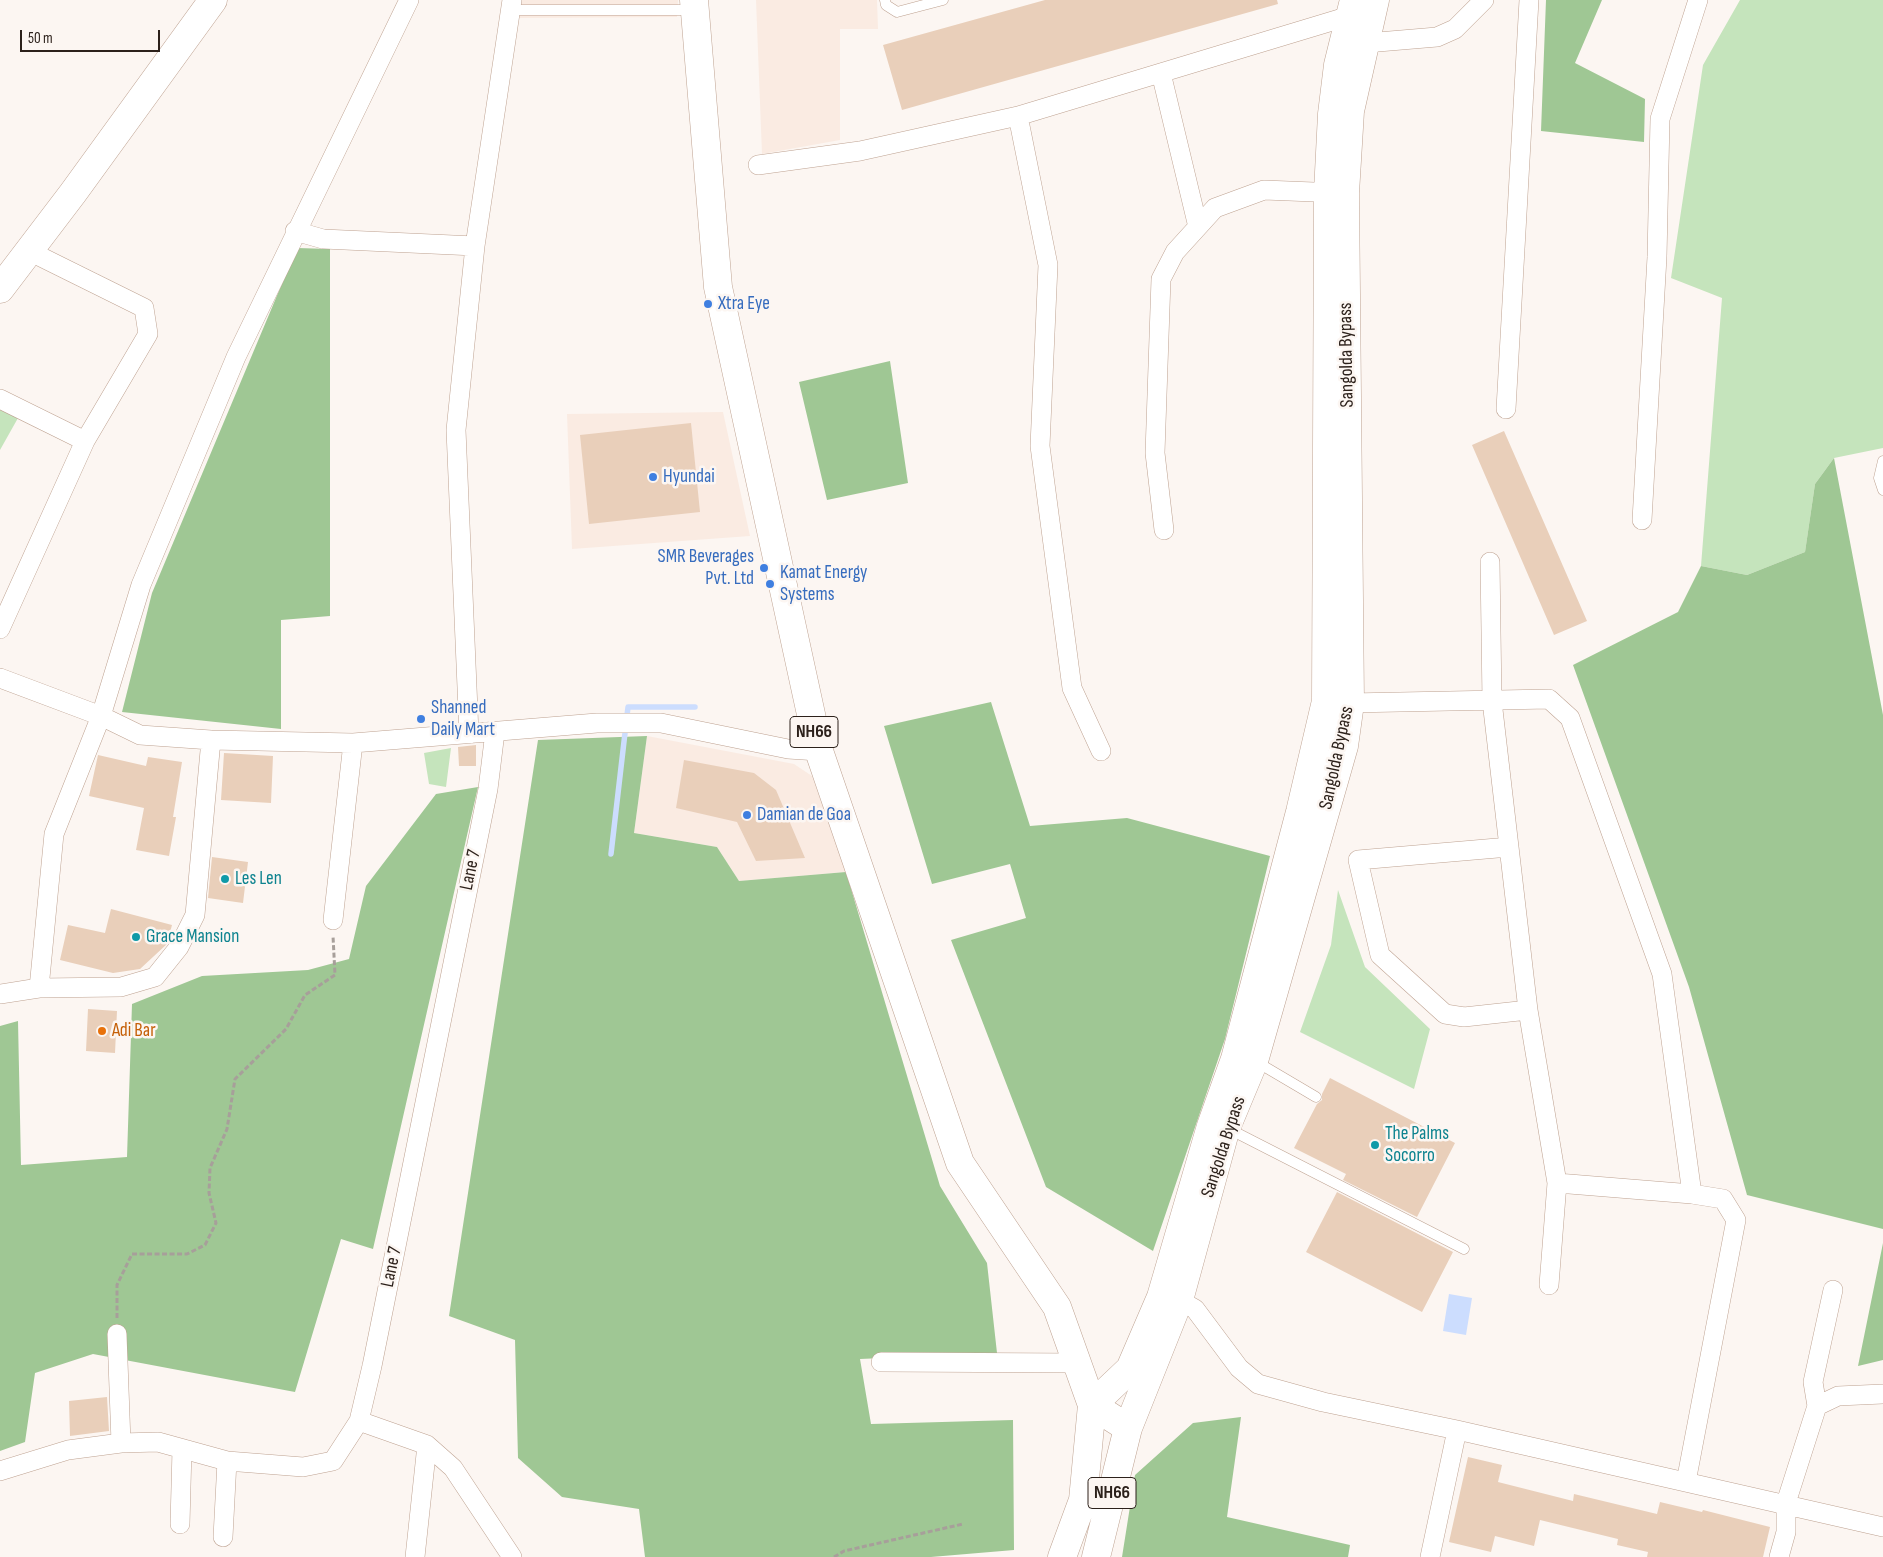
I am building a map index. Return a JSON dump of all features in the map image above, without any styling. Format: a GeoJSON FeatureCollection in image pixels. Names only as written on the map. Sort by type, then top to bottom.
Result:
{"type":"FeatureCollection","features":[{"type":"Feature","properties":{"kind":"main road"},"geometry":{"type":"LineString","coordinates":[[2,282],[29,251],[213,0]]}},
{"type":"Feature","properties":{"kind":"main road","name":"NH66"},"geometry":{"type":"LineString","coordinates":[[694,5],[718,287],[819,751],[960,1163],[1057,1307],[1092,1405]]}},
{"type":"Feature","properties":{"kind":"main road","name":"Sangolda Bypass"},"geometry":{"type":"LineString","coordinates":[[1092,1405],[1130,1369],[1161,1297],[1211,1126],[1234,1059],[1300,812],[1326,701],[1336,193],[1350,111],[1366,43],[1363,6]]}},
{"type":"Feature","properties":{"kind":"main road","name":"Sangolda Bypass"},"geometry":{"type":"LineString","coordinates":[[1128,1428],[1180,1300],[1226,1128],[1254,1061],[1287,939],[1324,822],[1344,746],[1350,704],[1336,193],[1332,114],[1338,65],[1363,6]]}},
{"type":"Feature","properties":{"kind":"main road"},"geometry":{"type":"LineString","coordinates":[[1062,1557],[1083,1500],[1092,1405],[1128,1428]]}},
{"type":"Feature","properties":{"kind":"main road","name":"NH66"},"geometry":{"type":"LineString","coordinates":[[1096,1557],[1128,1428]]}},
{"type":"Feature","properties":{"kind":"street"},"geometry":{"type":"LineString","coordinates":[[39,988],[54,834],[101,716],[141,585],[236,357],[295,231],[409,0]]}},
{"type":"Feature","properties":{"kind":"street"},"geometry":{"type":"LineString","coordinates":[[1366,43],[1437,37],[1456,29],[1484,0]]}},
{"type":"Feature","properties":{"kind":"street"},"geometry":{"type":"LineString","coordinates":[[1506,409],[1529,0]]}},
{"type":"Feature","properties":{"kind":"street"},"geometry":{"type":"LineString","coordinates":[[1642,520],[1658,257],[1660,119],[1698,0]]}},
{"type":"Feature","properties":{"kind":"street"},"geometry":{"type":"LineString","coordinates":[[469,734],[456,430],[475,246],[511,5]]}},
{"type":"Feature","properties":{"kind":"street"},"geometry":{"type":"LineString","coordinates":[[758,165],[860,151],[1018,116],[1161,73],[1363,6]]}},
{"type":"Feature","properties":{"kind":"street"},"geometry":{"type":"LineString","coordinates":[[1161,73],[1198,227]]}},
{"type":"Feature","properties":{"kind":"street"},"geometry":{"type":"LineString","coordinates":[[1018,116],[1048,265],[1040,446],[1072,688],[1101,751]]}},
{"type":"Feature","properties":{"kind":"street"},"geometry":{"type":"LineString","coordinates":[[1164,530],[1155,453],[1160,279],[1174,252],[1215,208],[1264,190],[1336,193]]}},
{"type":"Feature","properties":{"kind":"street"},"geometry":{"type":"LineString","coordinates":[[295,231],[322,239],[475,246]]}},
{"type":"Feature","properties":{"kind":"street"},"geometry":{"type":"LineString","coordinates":[[0,628],[85,441],[148,334],[144,308],[29,251]]}},
{"type":"Feature","properties":{"kind":"street"},"geometry":{"type":"LineString","coordinates":[[0,399],[85,441]]}},
{"type":"Feature","properties":{"kind":"street"},"geometry":{"type":"LineString","coordinates":[[1490,562],[1492,701],[1528,1010],[1557,1183],[1549,1286]]}},
{"type":"Feature","properties":{"kind":"street"},"geometry":{"type":"LineString","coordinates":[[0,678],[101,716],[140,736],[211,740],[353,743],[597,723],[661,723],[788,749],[819,751]]}},
{"type":"Feature","properties":{"kind":"street"},"geometry":{"type":"LineString","coordinates":[[1350,704],[1549,699],[1570,718],[1662,974],[1692,1194]]}},
{"type":"Feature","properties":{"kind":"street","name":"Lane 7"},"geometry":{"type":"LineString","coordinates":[[0,1471],[68,1450],[158,1442],[227,1461],[303,1467],[333,1461],[359,1421],[409,1186],[488,788],[495,732]]}},
{"type":"Feature","properties":{"kind":"street"},"geometry":{"type":"LineString","coordinates":[[0,994],[39,988],[121,987],[155,977],[179,947],[195,915],[211,740]]}},
{"type":"Feature","properties":{"kind":"street"},"geometry":{"type":"LineString","coordinates":[[333,920],[353,743]]}},
{"type":"Feature","properties":{"kind":"street"},"geometry":{"type":"LineString","coordinates":[[1509,848],[1358,860],[1380,955],[1445,1014],[1464,1017],[1528,1010]]}},
{"type":"Feature","properties":{"kind":"street"},"geometry":{"type":"LineString","coordinates":[[1557,1183],[1692,1194],[1724,1199],[1736,1220],[1686,1482]]}},
{"type":"Feature","properties":{"kind":"street"},"geometry":{"type":"LineString","coordinates":[[1779,1557],[1786,1532],[1786,1504],[1817,1406],[1813,1382],[1833,1290]]}},
{"type":"Feature","properties":{"kind":"street"},"geometry":{"type":"LineString","coordinates":[[1180,1300],[1195,1309],[1239,1368],[1258,1384],[1323,1402],[1457,1430],[1883,1526]]}},
{"type":"Feature","properties":{"kind":"street"},"geometry":{"type":"LineString","coordinates":[[117,1334],[121,1444]]}},
{"type":"Feature","properties":{"kind":"street"},"geometry":{"type":"LineString","coordinates":[[881,1362],[1077,1363]]}},
{"type":"Feature","properties":{"kind":"street"},"geometry":{"type":"LineString","coordinates":[[1817,1406],[1838,1396],[1883,1394]]}},
{"type":"Feature","properties":{"kind":"street"},"geometry":{"type":"LineString","coordinates":[[359,1421],[427,1445],[453,1468],[493,1524],[512,1557]]}},
{"type":"Feature","properties":{"kind":"street"},"geometry":{"type":"LineString","coordinates":[[1430,1557],[1457,1430]]}},
{"type":"Feature","properties":{"kind":"street"},"geometry":{"type":"LineString","coordinates":[[415,1557],[427,1445]]}},
{"type":"Feature","properties":{"kind":"street"},"geometry":{"type":"LineString","coordinates":[[180,1524],[182,1449]]}},
{"type":"Feature","properties":{"kind":"street"},"geometry":{"type":"LineString","coordinates":[[223,1538],[227,1461]]}},
{"type":"Feature","properties":{"kind":"lane"},"geometry":{"type":"LineString","coordinates":[[885,0],[886,5],[897,12],[943,0]]}},
{"type":"Feature","properties":{"kind":"lane"},"geometry":{"type":"LineString","coordinates":[[511,5],[694,5]]}},
{"type":"Feature","properties":{"kind":"lane"},"geometry":{"type":"LineString","coordinates":[[1883,460],[1879,478],[1883,490]]}},
{"type":"Feature","properties":{"kind":"lane"},"geometry":{"type":"LineString","coordinates":[[1254,1061],[1316,1096]]}},
{"type":"Feature","properties":{"kind":"lane"},"geometry":{"type":"LineString","coordinates":[[1226,1128],[1464,1249]]}},
{"type":"Feature","properties":{"kind":"path"},"geometry":{"type":"LineString","coordinates":[[117,1334],[117,1285],[132,1254],[187,1254],[205,1245],[216,1223],[209,1193],[210,1168],[228,1129],[235,1079],[286,1029],[305,995],[334,975],[333,920]]}},
{"type":"Feature","properties":{"kind":"path"},"geometry":{"type":"LineString","coordinates":[[834,1557],[844,1551],[963,1524]]}},
{"type":"Feature","properties":{"kind":"shaded area"},"geometry":{"type":"Polygon","coordinates":[[[521,0],[678,0],[677,17],[518,18],[521,0]]]}},
{"type":"Feature","properties":{"kind":"shaded area"},"geometry":{"type":"Polygon","coordinates":[[[756,0],[877,0],[878,29],[840,29],[840,140],[762,154],[756,0]]]}},
{"type":"Feature","properties":{"kind":"shaded area"},"geometry":{"type":"Polygon","coordinates":[[[723,412],[750,536],[572,549],[567,414],[723,412]]]}},
{"type":"Feature","properties":{"kind":"shaded area"},"geometry":{"type":"Polygon","coordinates":[[[647,736],[794,764],[812,776],[846,872],[739,881],[717,847],[634,833],[647,736]]]}},
{"type":"Feature","properties":{"kind":"green space"},"geometry":{"type":"Polygon","coordinates":[[[1546,0],[1602,0],[1575,63],[1645,99],[1644,142],[1541,131],[1546,0]]]}},
{"type":"Feature","properties":{"kind":"green space"},"geometry":{"type":"Polygon","coordinates":[[[1740,0],[1883,0],[1883,448],[1834,458],[1815,484],[1805,552],[1747,575],[1701,566],[1722,298],[1671,278],[1703,65],[1740,0]]]}},
{"type":"Feature","properties":{"kind":"green space"},"geometry":{"type":"Polygon","coordinates":[[[297,248],[330,249],[330,616],[281,620],[281,729],[122,712],[152,593],[297,248]]]}},
{"type":"Feature","properties":{"kind":"green space"},"geometry":{"type":"Polygon","coordinates":[[[890,361],[908,483],[827,500],[799,382],[890,361]]]}},
{"type":"Feature","properties":{"kind":"green space"},"geometry":{"type":"Polygon","coordinates":[[[0,408],[18,418],[0,450],[0,408]]]}},
{"type":"Feature","properties":{"kind":"green space"},"geometry":{"type":"Polygon","coordinates":[[[1834,458],[1883,715],[1883,1229],[1747,1195],[1689,987],[1573,665],[1678,612],[1701,566],[1747,575],[1805,552],[1815,484],[1834,458]]]}},
{"type":"Feature","properties":{"kind":"green space"},"geometry":{"type":"Polygon","coordinates":[[[991,702],[1030,826],[1127,818],[1270,856],[1225,1039],[1153,1251],[1046,1187],[951,940],[1026,918],[1010,864],[932,884],[884,726],[991,702]]]}},
{"type":"Feature","properties":{"kind":"green space"},"geometry":{"type":"Polygon","coordinates":[[[647,736],[634,833],[717,847],[739,881],[846,872],[940,1186],[987,1263],[997,1353],[860,1359],[871,1424],[1013,1420],[1014,1550],[931,1557],[645,1557],[639,1509],[562,1497],[518,1458],[515,1340],[449,1316],[538,740],[647,736]]]}},
{"type":"Feature","properties":{"kind":"green space"},"geometry":{"type":"Polygon","coordinates":[[[451,748],[446,787],[429,784],[424,753],[451,748]]]}},
{"type":"Feature","properties":{"kind":"green space"},"geometry":{"type":"Polygon","coordinates":[[[478,787],[373,1249],[341,1239],[295,1392],[93,1354],[35,1373],[25,1442],[0,1451],[0,1026],[18,1021],[21,1165],[127,1157],[132,1004],[202,976],[308,970],[349,959],[366,886],[436,794],[478,787]]]}},
{"type":"Feature","properties":{"kind":"green space"},"geometry":{"type":"Polygon","coordinates":[[[1338,890],[1365,967],[1430,1029],[1414,1089],[1300,1032],[1331,945],[1338,890]]]}},
{"type":"Feature","properties":{"kind":"green space"},"geometry":{"type":"Polygon","coordinates":[[[1883,1243],[1883,1360],[1858,1366],[1883,1243]]]}},
{"type":"Feature","properties":{"kind":"green space"},"geometry":{"type":"Polygon","coordinates":[[[1241,1417],[1227,1517],[1350,1545],[1348,1557],[1122,1557],[1135,1475],[1193,1423],[1241,1417]]]}},
{"type":"Feature","properties":{"kind":"water"},"geometry":{"type":"Polygon","coordinates":[[[1449,1294],[1472,1298],[1466,1335],[1443,1331],[1449,1294]]]}},
{"type":"Feature","properties":{"kind":"building"},"geometry":{"type":"Polygon","coordinates":[[[1045,0],[1277,0],[1278,4],[902,110],[883,45],[1045,0]]]}},
{"type":"Feature","properties":{"kind":"building"},"geometry":{"type":"Polygon","coordinates":[[[691,423],[700,512],[589,524],[580,435],[691,423]]]}},
{"type":"Feature","properties":{"kind":"building"},"geometry":{"type":"Polygon","coordinates":[[[1504,431],[1587,621],[1554,635],[1472,445],[1504,431]]]}},
{"type":"Feature","properties":{"kind":"building"},"geometry":{"type":"Polygon","coordinates":[[[476,745],[476,766],[459,766],[458,747],[476,745]]]}},
{"type":"Feature","properties":{"kind":"building"},"geometry":{"type":"Polygon","coordinates":[[[224,753],[273,756],[271,803],[221,800],[224,753]]]}},
{"type":"Feature","properties":{"kind":"building"},"geometry":{"type":"Polygon","coordinates":[[[98,755],[146,766],[148,757],[182,762],[173,817],[176,817],[169,856],[136,850],[144,808],[89,796],[98,755]]]}},
{"type":"Feature","properties":{"kind":"building","name":"Damian de Goa"},"geometry":{"type":"Polygon","coordinates":[[[684,760],[754,773],[776,790],[805,858],[756,861],[737,822],[676,808],[684,760]]]}},
{"type":"Feature","properties":{"kind":"building","name":"Les Len"},"geometry":{"type":"Polygon","coordinates":[[[212,857],[248,862],[243,903],[208,898],[212,857]]]}},
{"type":"Feature","properties":{"kind":"building","name":"Grace Mansion"},"geometry":{"type":"Polygon","coordinates":[[[111,909],[172,925],[167,944],[140,969],[113,973],[60,960],[68,925],[105,933],[111,909]]]}},
{"type":"Feature","properties":{"kind":"building","name":"Adi Bar"},"geometry":{"type":"Polygon","coordinates":[[[88,1009],[117,1011],[115,1053],[86,1051],[88,1009]]]}},
{"type":"Feature","properties":{"kind":"building","name":"The Palms Socorro"},"geometry":{"type":"Polygon","coordinates":[[[1330,1078],[1455,1143],[1417,1217],[1343,1180],[1346,1174],[1294,1148],[1317,1104],[1322,1100],[1322,1094],[1330,1078]]]}},
{"type":"Feature","properties":{"kind":"building"},"geometry":{"type":"Polygon","coordinates":[[[1337,1192],[1453,1252],[1422,1312],[1306,1252],[1337,1192]]]}},
{"type":"Feature","properties":{"kind":"building"},"geometry":{"type":"Polygon","coordinates":[[[107,1397],[109,1431],[70,1436],[69,1401],[107,1397]]]}},
{"type":"Feature","properties":{"kind":"building"},"geometry":{"type":"Polygon","coordinates":[[[1468,1457],[1502,1465],[1498,1482],[1573,1501],[1574,1494],[1657,1514],[1660,1502],[1702,1512],[1703,1510],[1770,1527],[1763,1557],[1647,1557],[1648,1552],[1617,1545],[1618,1539],[1540,1520],[1534,1546],[1495,1536],[1491,1552],[1449,1542],[1468,1457]]]}},
{"type":"Feature","properties":{"kind":"waterway"},"geometry":{"type":"LineString","coordinates":[[611,854],[628,707],[695,707]]}},
{"type":"Feature","properties":{"kind":"place","name":"Xtra Eye"},"geometry":{"type":"Point","coordinates":[708,304]}},
{"type":"Feature","properties":{"kind":"place","name":"Hyundai"},"geometry":{"type":"Point","coordinates":[653,477]}},
{"type":"Feature","properties":{"kind":"place","name":"SMR Beverages Pvt. Ltd"},"geometry":{"type":"Point","coordinates":[764,568]}},
{"type":"Feature","properties":{"kind":"place","name":"Kamat Energy Systems"},"geometry":{"type":"Point","coordinates":[770,584]}},
{"type":"Feature","properties":{"kind":"place","name":"Shanned Daily Mart"},"geometry":{"type":"Point","coordinates":[421,719]}},
{"type":"Feature","properties":{"kind":"place","name":"Damian de Goa"},"geometry":{"type":"Point","coordinates":[747,815]}},
{"type":"Feature","properties":{"kind":"place","name":"Les Len"},"geometry":{"type":"Point","coordinates":[225,879]}},
{"type":"Feature","properties":{"kind":"place","name":"Grace Mansion"},"geometry":{"type":"Point","coordinates":[136,937]}},
{"type":"Feature","properties":{"kind":"place","name":"Adi Bar"},"geometry":{"type":"Point","coordinates":[102,1031]}},
{"type":"Feature","properties":{"kind":"place","name":"The Palms Socorro"},"geometry":{"type":"Point","coordinates":[1375,1145]}}]}
